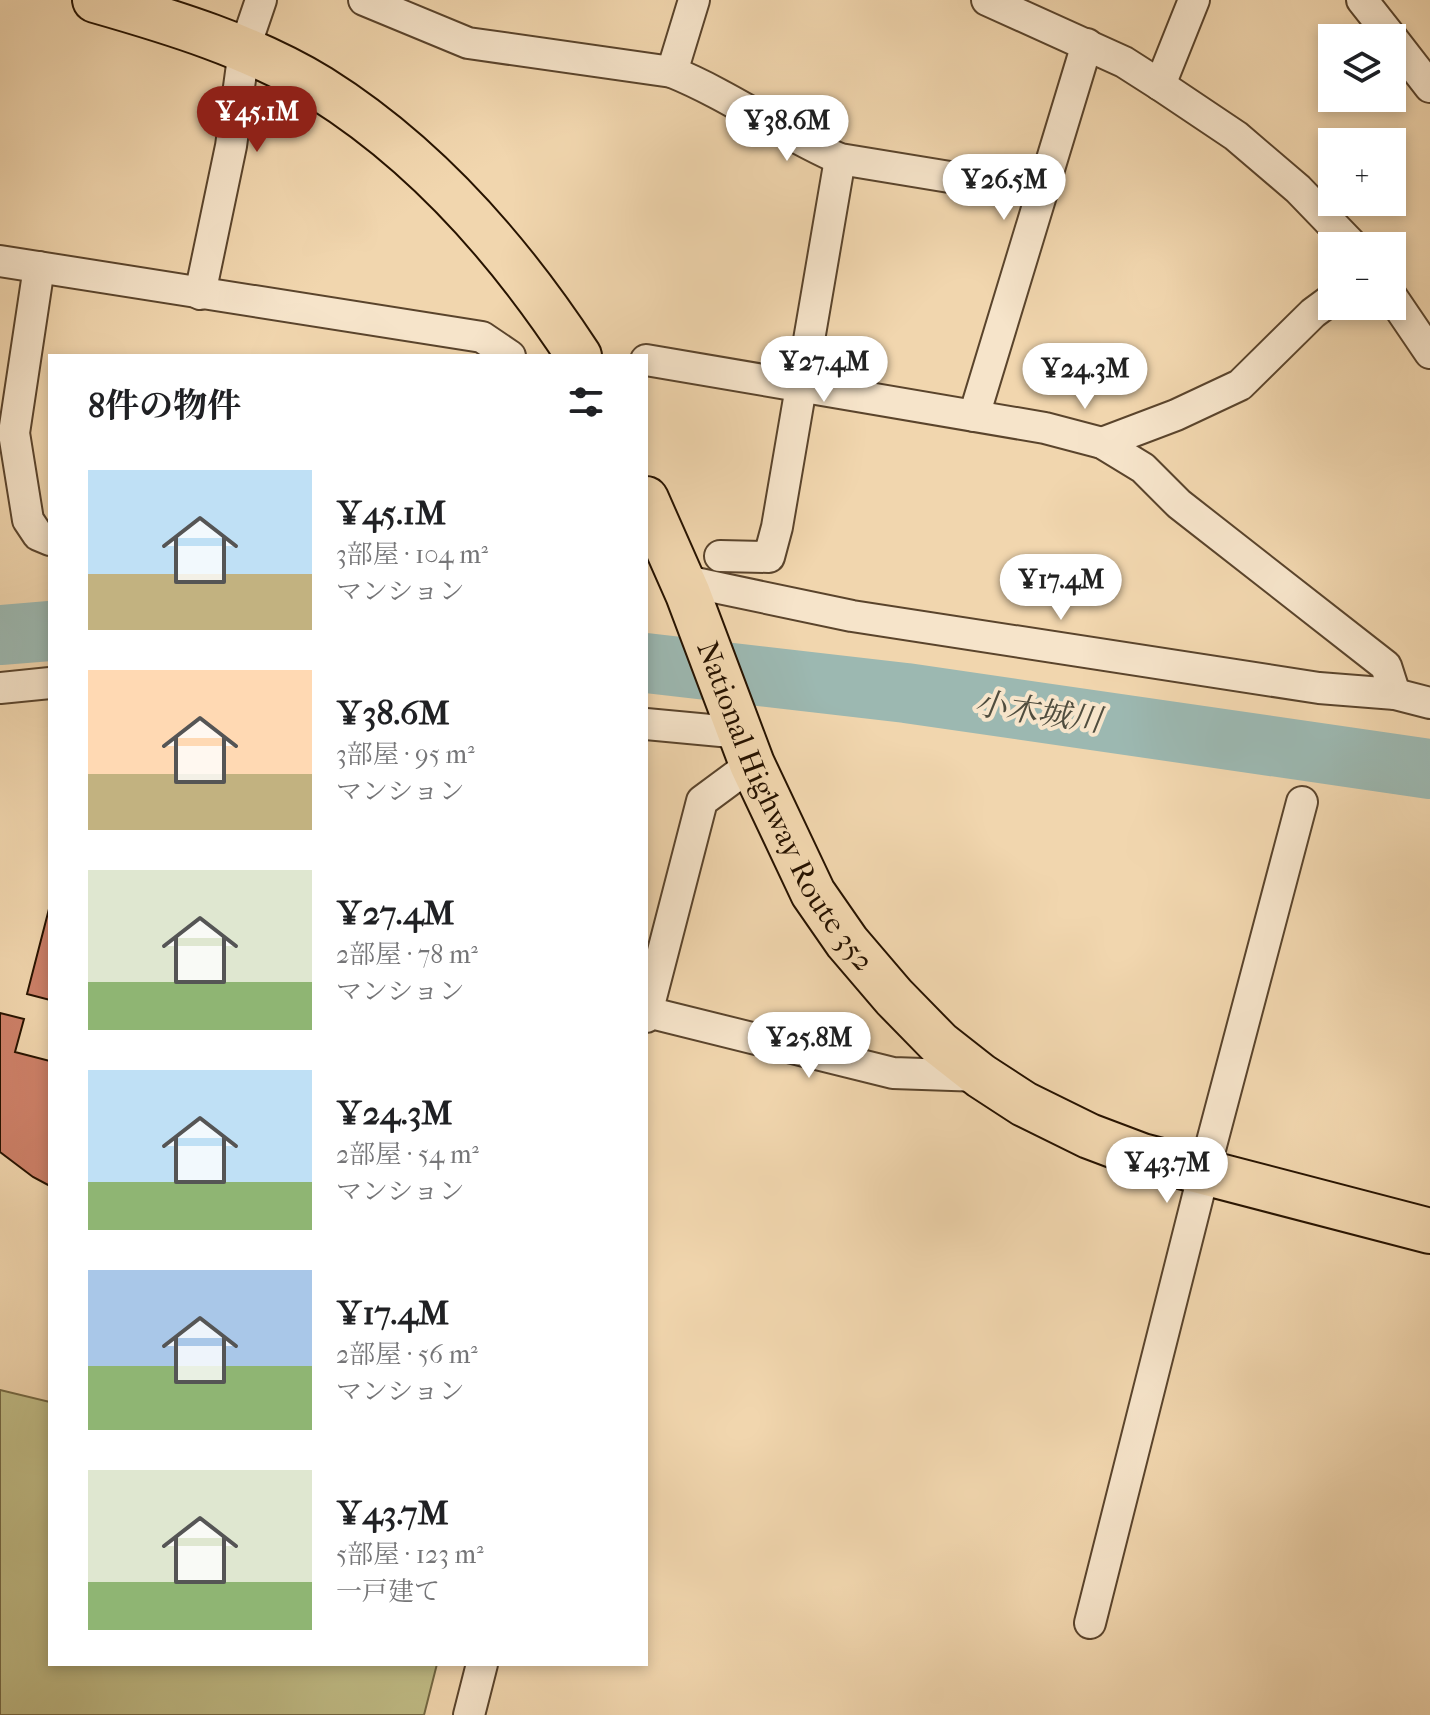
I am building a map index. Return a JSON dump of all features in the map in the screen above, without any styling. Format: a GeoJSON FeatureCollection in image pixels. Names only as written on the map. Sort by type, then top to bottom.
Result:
{"type":"FeatureCollection","features":[{"type":"Feature","properties":{"kind":"highway"},"geometry":{"type":"LineString","coordinates":[[95,0],[208,34],[244,50],[318,87],[376,126],[429,173],[512,260],[546,304],[578,354]]}},
{"type":"Feature","properties":{"kind":"highway","name":"National Highway Route 352"},"geometry":{"type":"LineString","coordinates":[[648,504],[742,735],[813,893],[847,942],[939,1043],[1024,1104],[1089,1136],[1142,1156],[1430,1231]]}},
{"type":"Feature","properties":{"kind":"street"},"geometry":{"type":"LineString","coordinates":[[200,294],[231,146],[244,50],[261,0]]}},
{"type":"Feature","properties":{"kind":"street"},"geometry":{"type":"LineString","coordinates":[[364,0],[468,43],[672,72],[707,87],[812,147],[840,159],[1041,192]]}},
{"type":"Feature","properties":{"kind":"street"},"geometry":{"type":"LineString","coordinates":[[672,72],[694,0]]}},
{"type":"Feature","properties":{"kind":"street"},"geometry":{"type":"LineString","coordinates":[[987,0],[1124,62],[1160,85],[1236,136],[1298,189],[1339,232]]}},
{"type":"Feature","properties":{"kind":"street"},"geometry":{"type":"LineString","coordinates":[[1160,85],[1194,0]]}},
{"type":"Feature","properties":{"kind":"street"},"geometry":{"type":"LineString","coordinates":[[1362,0],[1381,24]]}},
{"type":"Feature","properties":{"kind":"street"},"geometry":{"type":"LineString","coordinates":[[974,416],[1087,44]]}},
{"type":"Feature","properties":{"kind":"street"},"geometry":{"type":"LineString","coordinates":[[1406,56],[1430,87]]}},
{"type":"Feature","properties":{"kind":"street"},"geometry":{"type":"LineString","coordinates":[[720,556],[769,557],[777,527],[840,159]]}},
{"type":"Feature","properties":{"kind":"street"},"geometry":{"type":"LineString","coordinates":[[0,261],[501,340]]}},
{"type":"Feature","properties":{"kind":"street"},"geometry":{"type":"LineString","coordinates":[[39,267],[14,433],[28,520],[38,535],[48,539]]}},
{"type":"Feature","properties":{"kind":"street"},"geometry":{"type":"LineString","coordinates":[[1102,443],[1176,415],[1240,385],[1318,309]]}},
{"type":"Feature","properties":{"kind":"street"},"geometry":{"type":"LineString","coordinates":[[1421,320],[1430,353]]}},
{"type":"Feature","properties":{"kind":"street"},"geometry":{"type":"LineString","coordinates":[[648,360],[1045,428],[1102,443],[1143,468],[1179,504],[1386,666],[1395,694]]}},
{"type":"Feature","properties":{"kind":"street"},"geometry":{"type":"LineString","coordinates":[[684,587],[1079,653],[1319,688],[1395,694],[1430,703]]}},
{"type":"Feature","properties":{"kind":"street"},"geometry":{"type":"LineString","coordinates":[[0,688],[48,683]]}},
{"type":"Feature","properties":{"kind":"street"},"geometry":{"type":"LineString","coordinates":[[648,724],[742,735],[702,801],[648,1010]]}},
{"type":"Feature","properties":{"kind":"street"},"geometry":{"type":"LineString","coordinates":[[1090,1623],[1302,802]]}},
{"type":"Feature","properties":{"kind":"street"},"geometry":{"type":"LineString","coordinates":[[648,1014],[893,1073],[981,1076]]}},
{"type":"Feature","properties":{"kind":"street"},"geometry":{"type":"LineString","coordinates":[[469,1715],[481,1666]]}},
{"type":"Feature","properties":{"kind":"shaded area"},"geometry":{"type":"Polygon","coordinates":[[[0,1390],[48,1402],[48,1666],[436,1666],[424,1715],[0,1715],[0,1390]]]}},
{"type":"Feature","properties":{"kind":"building"},"geometry":{"type":"Polygon","coordinates":[[[48,913],[48,999],[27,994],[48,913]]]}},
{"type":"Feature","properties":{"kind":"building"},"geometry":{"type":"Polygon","coordinates":[[[0,1013],[24,1019],[15,1052],[48,1060],[48,1185],[0,1152],[0,1013]]]}},
{"type":"Feature","properties":{"kind":"waterway","name":"小木城川"},"geometry":{"type":"LineString","coordinates":[[0,635],[48,631]]}},
{"type":"Feature","properties":{"kind":"waterway","name":"小木城川"},"geometry":{"type":"LineString","coordinates":[[648,663],[906,693],[1430,769]]}}]}
